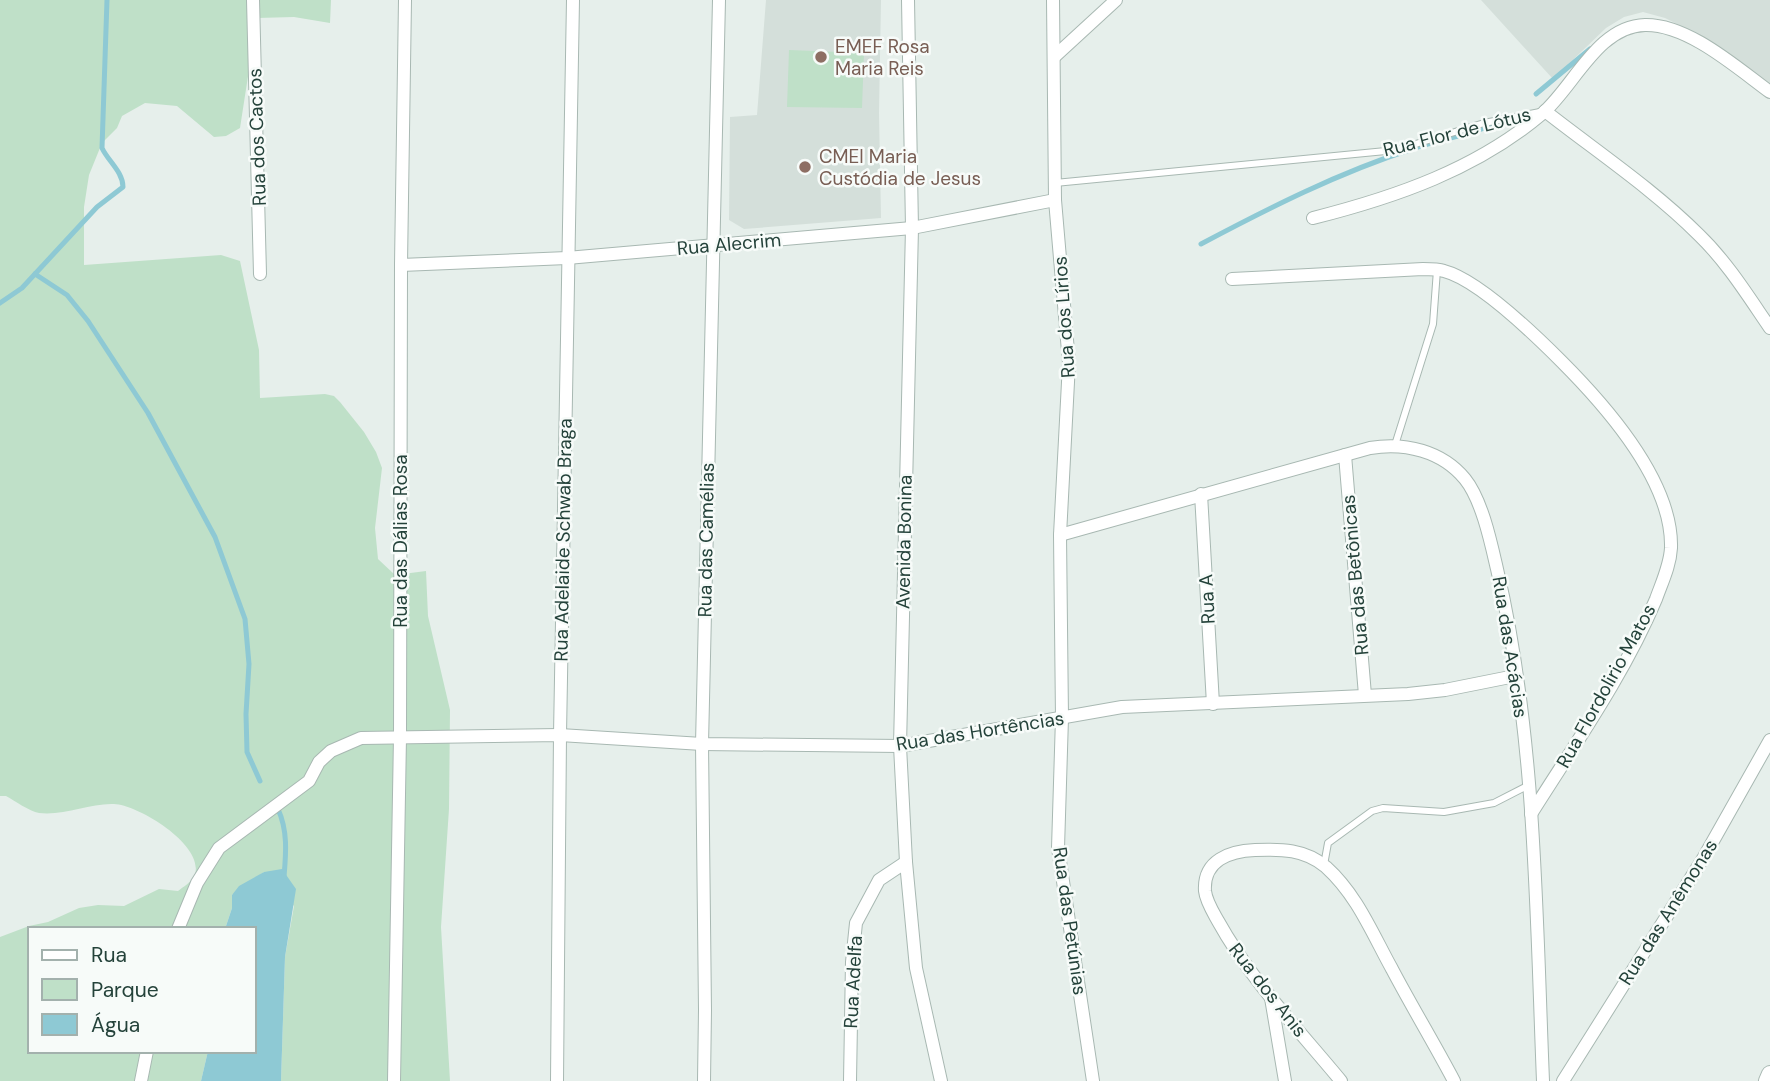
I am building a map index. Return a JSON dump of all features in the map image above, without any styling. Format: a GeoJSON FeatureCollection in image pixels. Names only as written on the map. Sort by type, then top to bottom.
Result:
{"type":"FeatureCollection","features":[{"type":"Feature","properties":{"kind":"street","name":"Rua dos Cactos"},"geometry":{"type":"LineString","coordinates":[[253,0],[260,274]]}},
{"type":"Feature","properties":{"kind":"street","name":"Rua das Dálias Rosa"},"geometry":{"type":"LineString","coordinates":[[394,1081],[400,737],[401,265],[405,0]]}},
{"type":"Feature","properties":{"kind":"street","name":"Rua Adelaide Schwab Braga"},"geometry":{"type":"LineString","coordinates":[[557,1081],[567,258],[573,0]]}},
{"type":"Feature","properties":{"kind":"street","name":"Rua das Camélias"},"geometry":{"type":"LineString","coordinates":[[704,1081],[702,744],[719,0]]}},
{"type":"Feature","properties":{"kind":"street","name":"Avenida Bonina"},"geometry":{"type":"LineString","coordinates":[[908,0],[912,228],[900,746],[906,862],[916,968],[941,1081]]}},
{"type":"Feature","properties":{"kind":"street","name":"Rua dos Lírios"},"geometry":{"type":"LineString","coordinates":[[1053,0],[1055,200],[1069,363],[1060,535],[1062,719]]}},
{"type":"Feature","properties":{"kind":"street"},"geometry":{"type":"LineString","coordinates":[[1054,57],[1116,0]]}},
{"type":"Feature","properties":{"kind":"street"},"geometry":{"type":"LineString","coordinates":[[1313,218],[1409,190],[1494,150],[1545,111],[1591,55],[1604,44],[1624,30],[1642,25],[1676,31],[1697,41],[1770,92]]}},
{"type":"Feature","properties":{"kind":"street","name":"Rua Flor de Lótus"},"geometry":{"type":"LineString","coordinates":[[1545,111],[1677,214],[1701,236],[1723,261],[1770,328]]}},
{"type":"Feature","properties":{"kind":"street","name":"Rua Alecrim"},"geometry":{"type":"LineString","coordinates":[[401,265],[567,258],[912,228],[1055,200]]}},
{"type":"Feature","properties":{"kind":"street","name":"Rua Flordolirio Matos"},"geometry":{"type":"LineString","coordinates":[[1232,279],[1381,269],[1437,270],[1463,279],[1486,294],[1575,375],[1613,418],[1661,495],[1668,519],[1671,548],[1668,568],[1645,625],[1604,699],[1531,814]]}},
{"type":"Feature","properties":{"kind":"street","name":"Rua das Acácias"},"geometry":{"type":"LineString","coordinates":[[1060,535],[1370,448],[1408,446],[1449,461],[1468,482],[1488,529],[1510,625],[1529,785],[1543,1081]]}},
{"type":"Feature","properties":{"kind":"street","name":"Rua das Betônicas"},"geometry":{"type":"LineString","coordinates":[[1345,455],[1365,695]]}},
{"type":"Feature","properties":{"kind":"street","name":"Rua A"},"geometry":{"type":"LineString","coordinates":[[1201,494],[1213,704]]}},
{"type":"Feature","properties":{"kind":"street","name":"Rua das Hortências"},"geometry":{"type":"LineString","coordinates":[[179,927],[197,883],[219,848],[309,781],[319,762],[331,751],[361,738],[560,735],[702,744],[900,746],[1122,707],[1445,691],[1515,676]]}},
{"type":"Feature","properties":{"kind":"street","name":"Rua das Petúnias"},"geometry":{"type":"LineString","coordinates":[[1062,719],[1058,848],[1093,1081]]}},
{"type":"Feature","properties":{"kind":"street","name":"Rua das Anêmonas"},"geometry":{"type":"LineString","coordinates":[[1563,1081],[1704,857],[1770,740]]}},
{"type":"Feature","properties":{"kind":"street","name":"Rua dos Anis"},"geometry":{"type":"LineString","coordinates":[[1324,865],[1301,852],[1287,850],[1251,850],[1222,856],[1212,865],[1206,878],[1205,893],[1240,958],[1341,1081]]}},
{"type":"Feature","properties":{"kind":"street","name":"Rua Adelfa"},"geometry":{"type":"LineString","coordinates":[[850,1081],[852,962],[856,923],[879,880],[906,862]]}},
{"type":"Feature","properties":{"kind":"street"},"geometry":{"type":"LineString","coordinates":[[1324,865],[1353,898],[1418,1017],[1440,1051],[1454,1081]]}},
{"type":"Feature","properties":{"kind":"street"},"geometry":{"type":"LineString","coordinates":[[1271,996],[1285,1081]]}},
{"type":"Feature","properties":{"kind":"street"},"geometry":{"type":"LineString","coordinates":[[141,1081],[147,1053]]}},
{"type":"Feature","properties":{"kind":"street"},"geometry":{"type":"LineString","coordinates":[[1767,1081],[1770,1074]]}},
{"type":"Feature","properties":{"kind":"lane","name":"Rua Flor de Lótus"},"geometry":{"type":"LineString","coordinates":[[1055,183],[1396,150],[1484,123],[1545,111]]}},
{"type":"Feature","properties":{"kind":"lane"},"geometry":{"type":"LineString","coordinates":[[1395,445],[1433,324],[1437,270]]}},
{"type":"Feature","properties":{"kind":"lane"},"geometry":{"type":"LineString","coordinates":[[1324,865],[1328,843],[1372,811],[1383,808],[1444,812],[1494,803],[1529,785]]}},
{"type":"Feature","properties":{"kind":"shaded area"},"geometry":{"type":"Polygon","coordinates":[[[766,0],[881,0],[881,218],[744,229],[729,220],[730,117],[757,115],[766,0]]]}},
{"type":"Feature","properties":{"kind":"shaded area"},"geometry":{"type":"Polygon","coordinates":[[[1481,0],[1770,0],[1770,86],[1707,39],[1665,18],[1643,12],[1624,17],[1606,28],[1553,79],[1481,0]]]}},
{"type":"Feature","properties":{"kind":"green space"},"geometry":{"type":"Polygon","coordinates":[[[0,0],[331,0],[330,23],[294,17],[257,18],[240,128],[226,136],[214,137],[177,106],[145,103],[122,116],[117,128],[102,143],[89,175],[84,207],[84,265],[221,255],[240,261],[259,350],[260,398],[325,394],[334,396],[364,432],[376,452],[382,468],[375,528],[378,559],[395,575],[426,571],[428,616],[450,710],[449,809],[441,927],[450,1081],[281,1081],[285,957],[294,906],[264,872],[232,895],[232,908],[226,927],[28,927],[28,1053],[208,1053],[201,1081],[0,1081],[0,937],[29,926],[48,922],[79,908],[98,905],[124,906],[159,889],[178,891],[194,877],[196,865],[191,853],[169,830],[125,806],[105,804],[58,813],[39,813],[6,796],[0,796],[0,0]]]}},
{"type":"Feature","properties":{"kind":"green space"},"geometry":{"type":"Polygon","coordinates":[[[789,50],[864,53],[862,108],[787,107],[789,50]]]}},
{"type":"Feature","properties":{"kind":"water"},"geometry":{"type":"Polygon","coordinates":[[[282,869],[296,889],[285,957],[281,1081],[201,1081],[208,1053],[256,1053],[256,927],[226,927],[232,908],[232,895],[239,886],[264,872],[282,869]]]}},
{"type":"Feature","properties":{"kind":"waterway"},"geometry":{"type":"LineString","coordinates":[[0,303],[22,288],[97,207],[123,187],[118,171],[102,148],[107,0]]}},
{"type":"Feature","properties":{"kind":"waterway"},"geometry":{"type":"LineString","coordinates":[[1536,94],[1590,49]]}},
{"type":"Feature","properties":{"kind":"waterway"},"geometry":{"type":"LineString","coordinates":[[1201,244],[1278,204],[1357,169],[1505,120]]}},
{"type":"Feature","properties":{"kind":"waterway"},"geometry":{"type":"LineString","coordinates":[[35,274],[67,295],[88,321],[148,413],[215,537],[245,619],[249,664],[247,752],[260,781]]}},
{"type":"Feature","properties":{"kind":"waterway"},"geometry":{"type":"LineString","coordinates":[[278,809],[285,834],[284,877]]}},
{"type":"Feature","properties":{"kind":"place","name":"EMEF Rosa Maria Reis"},"geometry":{"type":"Point","coordinates":[821,57]}},
{"type":"Feature","properties":{"kind":"place","name":"CMEI Maria Custódia de Jesus"},"geometry":{"type":"Point","coordinates":[805,167]}}]}
